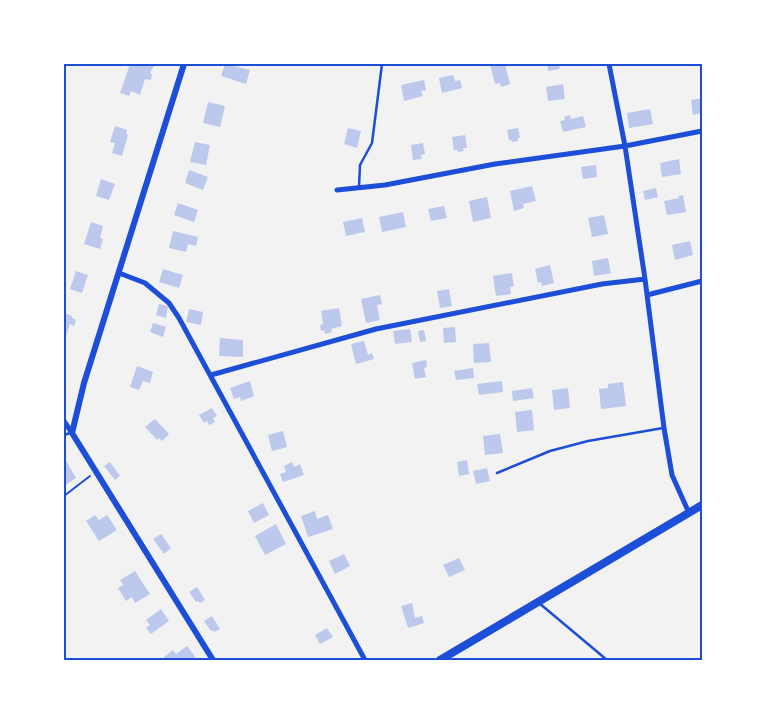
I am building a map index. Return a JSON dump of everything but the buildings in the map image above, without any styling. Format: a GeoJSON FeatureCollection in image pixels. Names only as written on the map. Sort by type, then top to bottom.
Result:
{"type":"FeatureCollection","features":[{"type":"Feature","properties":{"kind":"main road"},"geometry":{"type":"LineString","coordinates":[[440,660],[702,505]]}},
{"type":"Feature","properties":{"kind":"street"},"geometry":{"type":"LineString","coordinates":[[72,433],[84,384],[184,64]]}},
{"type":"Feature","properties":{"kind":"street"},"geometry":{"type":"LineString","coordinates":[[609,64],[625,146],[672,475],[689,513]]}},
{"type":"Feature","properties":{"kind":"street"},"geometry":{"type":"LineString","coordinates":[[337,190],[385,184],[495,164],[625,146],[702,131]]}},
{"type":"Feature","properties":{"kind":"street"},"geometry":{"type":"LineString","coordinates":[[118,273],[145,283],[169,303],[179,318],[365,660]]}},
{"type":"Feature","properties":{"kind":"street"},"geometry":{"type":"LineString","coordinates":[[211,375],[376,329],[602,284],[645,280]]}},
{"type":"Feature","properties":{"kind":"street"},"geometry":{"type":"LineString","coordinates":[[647,294],[702,281]]}},
{"type":"Feature","properties":{"kind":"street"},"geometry":{"type":"LineString","coordinates":[[64,421],[214,660]]}},
{"type":"Feature","properties":{"kind":"lane"},"geometry":{"type":"LineString","coordinates":[[359,187],[360,165],[372,143],[382,64]]}},
{"type":"Feature","properties":{"kind":"lane"},"geometry":{"type":"LineString","coordinates":[[497,473],[550,451],[588,441],[664,428]]}},
{"type":"Feature","properties":{"kind":"lane"},"geometry":{"type":"LineString","coordinates":[[64,434],[72,433]]}},
{"type":"Feature","properties":{"kind":"lane"},"geometry":{"type":"LineString","coordinates":[[539,603],[607,660]]}},
{"type":"Feature","properties":{"kind":"path"},"geometry":{"type":"LineString","coordinates":[[64,496],[96,471]]}}]}
